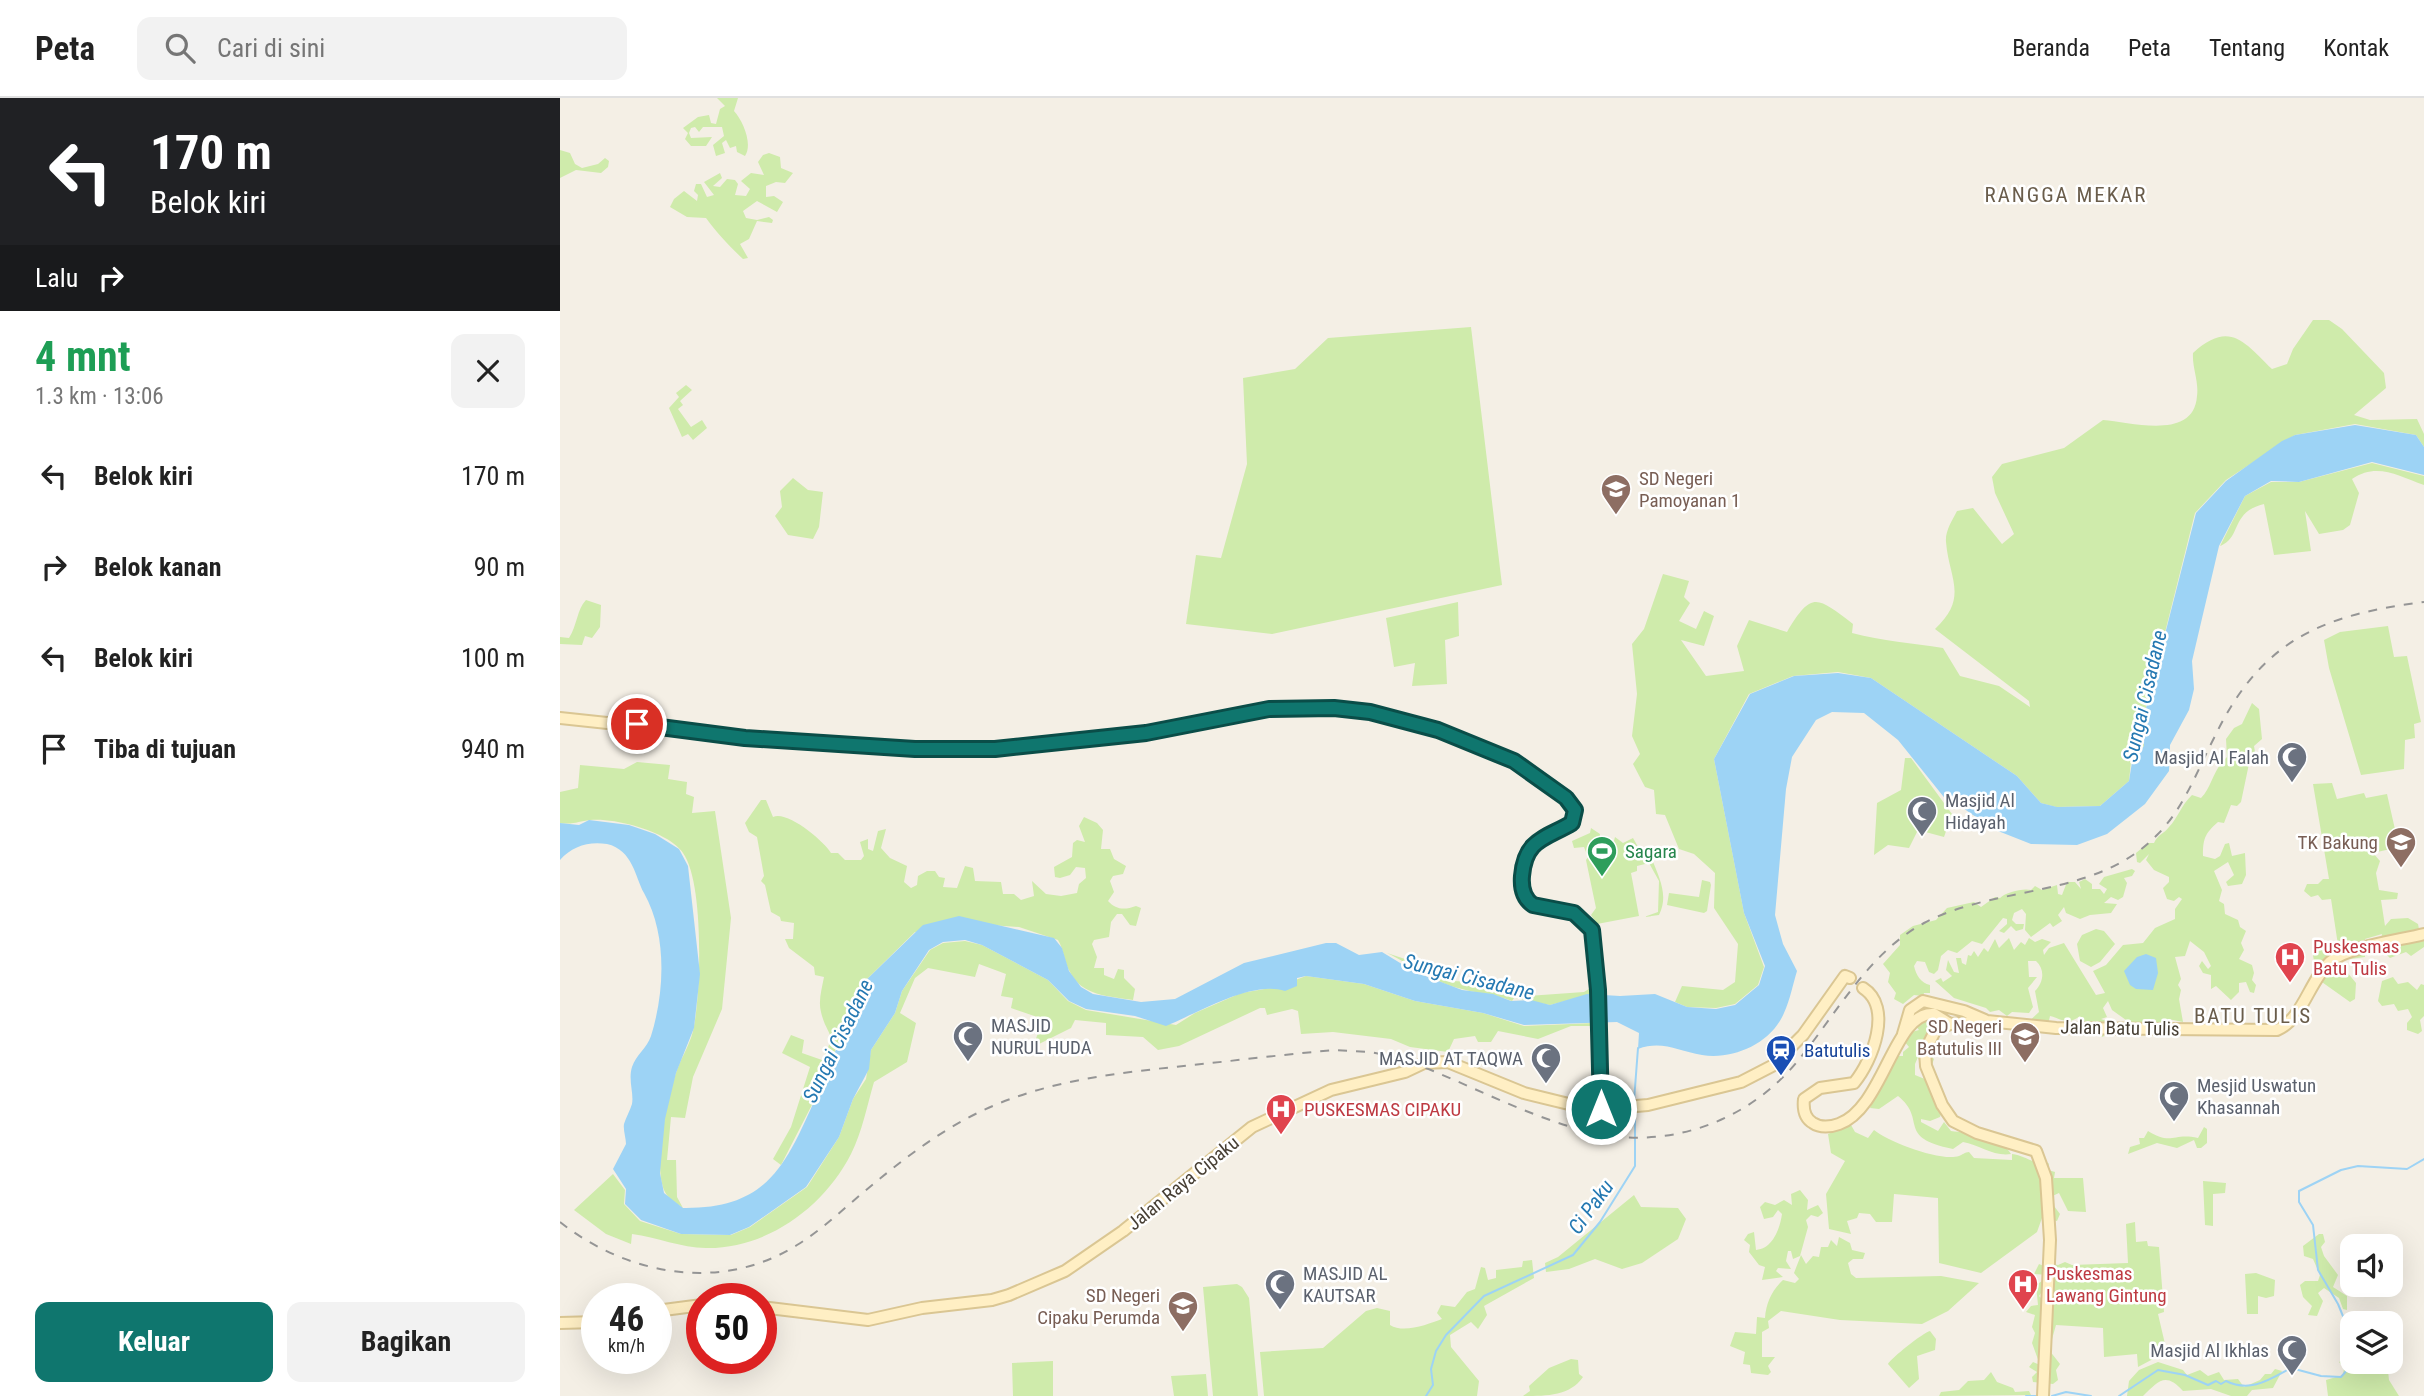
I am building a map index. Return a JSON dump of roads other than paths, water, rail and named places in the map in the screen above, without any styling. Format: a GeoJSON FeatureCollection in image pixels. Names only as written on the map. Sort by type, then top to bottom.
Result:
{"type":"FeatureCollection","features":[{"type":"Feature","properties":{"kind":"main road"},"geometry":{"type":"LineString","coordinates":[[560,718],[738,737],[950,750],[1018,748],[1115,738],[1269,709],[1334,708],[1370,712],[1438,730],[1514,761],[1573,806],[1576,814],[1572,823],[1542,838],[1529,849],[1523,865],[1521,888],[1533,905],[1574,913],[1586,921],[1593,934],[1600,1031],[1601,1109]]}},
{"type":"Feature","properties":{"kind":"main road","name":"Jalan Batu Tulis"},"geometry":{"type":"LineString","coordinates":[[1987,1021],[2056,1028],[2277,1030],[2292,1019],[2320,972],[2338,956],[2424,934]]}},
{"type":"Feature","properties":{"kind":"main road","name":"Jalan Raya Cipaku"},"geometry":{"type":"LineString","coordinates":[[777,1309],[868,1320],[922,1308],[992,1300],[1049,1280],[1123,1231],[1252,1127],[1331,1090],[1405,1072],[1424,1063],[1448,1062],[1524,1093],[1581,1107],[1601,1109],[1648,1105],[1757,1075],[1772,1066],[1803,1035],[1836,986],[1845,976],[1850,978]]}},
{"type":"Feature","properties":{"kind":"main road"},"geometry":{"type":"LineString","coordinates":[[1863,988],[1872,993],[1880,1012],[1863,1073],[1854,1083],[1820,1088],[1810,1093],[1803,1102],[1809,1120],[1827,1127],[1844,1122],[1867,1104],[1902,1035],[1910,1010],[1923,1001],[1964,1011],[1987,1021]]}},
{"type":"Feature","properties":{"kind":"main road"},"geometry":{"type":"LineString","coordinates":[[1902,1035],[1912,1022],[1928,1013],[1950,1024]]}},
{"type":"Feature","properties":{"kind":"main road"},"geometry":{"type":"LineString","coordinates":[[1987,1021],[1950,1024],[1935,1031],[1925,1051],[1926,1066],[1948,1114],[1961,1126],[2036,1150],[2044,1170],[2050,1240],[2043,1395]]}},
{"type":"Feature","properties":{"kind":"main road"},"geometry":{"type":"LineString","coordinates":[[560,1323],[581,1322]]}},
{"type":"Feature","properties":{"kind":"water"},"geometry":{"type":"Polygon","coordinates":[[[2355,425],[2416,435],[2424,447],[2424,475],[2372,462],[2299,482],[2271,481],[2245,496],[2219,546],[2192,661],[2194,689],[2189,710],[2170,745],[2169,771],[2145,804],[2107,834],[2077,845],[2031,844],[1993,829],[1963,808],[1947,801],[1898,740],[1864,713],[1832,712],[1816,720],[1792,757],[1786,789],[1775,915],[1783,944],[1797,971],[1788,1003],[1778,1024],[1750,1048],[1714,1056],[1662,1046],[1638,1049],[1639,1033],[1617,1022],[1524,1025],[1483,1013],[1415,1001],[1364,984],[1306,976],[1297,978],[1297,986],[1285,991],[1257,990],[1241,994],[1166,1026],[1135,1016],[1086,1009],[1069,1001],[1048,980],[982,945],[965,940],[943,942],[929,950],[902,991],[895,1013],[871,1050],[869,1069],[853,1099],[839,1137],[806,1187],[749,1227],[730,1235],[681,1234],[641,1220],[625,1204],[626,1189],[613,1169],[626,1144],[624,1126],[632,1104],[632,1067],[649,1040],[656,1019],[661,982],[657,926],[628,858],[616,847],[594,843],[575,848],[560,860],[560,823],[579,825],[589,820],[629,825],[655,834],[679,849],[688,866],[700,974],[694,1028],[676,1073],[665,1119],[660,1173],[664,1193],[683,1208],[712,1206],[736,1200],[755,1191],[771,1178],[784,1161],[817,1095],[825,1086],[831,1058],[844,1037],[847,1012],[862,984],[923,925],[959,916],[1054,938],[1062,948],[1069,971],[1081,987],[1093,994],[1141,1002],[1175,999],[1244,963],[1326,943],[1336,943],[1359,955],[1382,952],[1415,972],[1462,990],[1493,994],[1511,1001],[1531,1000],[1550,1005],[1587,994],[1655,994],[1687,1007],[1716,1009],[1735,1005],[1759,985],[1765,966],[1744,913],[1714,759],[1750,694],[1794,676],[1838,673],[1871,678],[2017,776],[2041,803],[2057,807],[2100,806],[2129,781],[2132,762],[2144,746],[2142,724],[2196,513],[2226,481],[2282,441],[2295,435],[2355,425]]]}},
{"type":"Feature","properties":{"kind":"water"},"geometry":{"type":"Polygon","coordinates":[[[2146,954],[2156,958],[2158,973],[2153,990],[2136,989],[2130,985],[2124,971],[2137,957],[2146,954]]]}},
{"type":"Feature","properties":{"kind":"waterway","name":"Ci Paku"},"geometry":{"type":"LineString","coordinates":[[1634,1101],[1638,1048]]}},
{"type":"Feature","properties":{"kind":"waterway","name":"Ci Paku"},"geometry":{"type":"LineString","coordinates":[[1426,1396],[1433,1385],[1431,1369],[1436,1351],[1446,1335],[1484,1296],[1573,1255],[1600,1222],[1635,1166],[1635,1110]]}},
{"type":"Feature","properties":{"kind":"waterway"},"geometry":{"type":"LineString","coordinates":[[2341,1311],[2318,1270],[2313,1225],[2299,1202],[2299,1191],[2341,1170],[2358,1166],[2407,1169],[2424,1159]]}},
{"type":"Feature","properties":{"kind":"waterway"},"geometry":{"type":"LineString","coordinates":[[2119,1396],[2158,1370],[2185,1375],[2208,1385],[2216,1381],[2221,1384],[2226,1381],[2243,1386],[2259,1384],[2291,1368],[2321,1376],[2341,1377],[2344,1374]]}},
{"type":"Feature","properties":{"kind":"waterway"},"geometry":{"type":"LineString","coordinates":[[2052,1396],[2066,1392],[2091,1396]]}},
{"type":"Feature","properties":{"kind":"waterway"},"geometry":{"type":"LineString","coordinates":[[2026,1396],[2037,1396]]}},
{"type":"Feature","properties":{"kind":"railway"},"geometry":{"type":"LineString","coordinates":[[560,1222],[615,1255],[644,1265],[706,1273],[737,1269],[768,1260],[797,1245],[926,1144],[962,1121],[1023,1094],[1095,1077],[1144,1070],[1335,1050],[1370,1052],[1400,1058],[1513,1106],[1582,1130],[1644,1138],[1703,1127],[1730,1115],[1780,1080],[1871,966],[1905,935],[1924,923],[1953,911],[2076,881],[2132,856],[2157,835],[2175,813],[2232,705],[2252,677],[2274,655],[2298,638],[2325,625],[2354,615],[2424,602]]}},
{"type":"Feature","properties":{"kind":"place","name":"SD Negeri Pamoyanan 1"},"geometry":{"type":"Point","coordinates":[1616,516]}},
{"type":"Feature","properties":{"kind":"place","name":"Masjid Al Falah"},"geometry":{"type":"Point","coordinates":[2292,784]}},
{"type":"Feature","properties":{"kind":"place","name":"Masjid Al Hidayah"},"geometry":{"type":"Point","coordinates":[1922,838]}},
{"type":"Feature","properties":{"kind":"place","name":"TK Bakung"},"geometry":{"type":"Point","coordinates":[2401,869]}},
{"type":"Feature","properties":{"kind":"place","name":"Sagara"},"geometry":{"type":"Point","coordinates":[1602,878]}},
{"type":"Feature","properties":{"kind":"place","name":"Puskesmas Batu Tulis"},"geometry":{"type":"Point","coordinates":[2290,984]}},
{"type":"Feature","properties":{"kind":"place","name":"MASJID NURUL HUDA"},"geometry":{"type":"Point","coordinates":[968,1063]}},
{"type":"Feature","properties":{"kind":"place","name":"SD Negeri Batutulis III"},"geometry":{"type":"Point","coordinates":[2025,1064]}},
{"type":"Feature","properties":{"kind":"place","name":"Batutulis"},"geometry":{"type":"Point","coordinates":[1781,1077]}},
{"type":"Feature","properties":{"kind":"place","name":"MASJID AT TAQWA"},"geometry":{"type":"Point","coordinates":[1546,1085]}},
{"type":"Feature","properties":{"kind":"place","name":"Mesjid Uswatun Khasannah"},"geometry":{"type":"Point","coordinates":[2174,1123]}},
{"type":"Feature","properties":{"kind":"place","name":"PUSKESMAS CIPAKU"},"geometry":{"type":"Point","coordinates":[1281,1136]}},
{"type":"Feature","properties":{"kind":"place","name":"MASJID AL KAUTSAR"},"geometry":{"type":"Point","coordinates":[1280,1311]}},
{"type":"Feature","properties":{"kind":"place","name":"Puskesmas Lawang Gintung"},"geometry":{"type":"Point","coordinates":[2023,1311]}},
{"type":"Feature","properties":{"kind":"place","name":"SD Negeri Cipaku Perumda"},"geometry":{"type":"Point","coordinates":[1183,1333]}},
{"type":"Feature","properties":{"kind":"place","name":"Masjid Al Ikhlas"},"geometry":{"type":"Point","coordinates":[2292,1377]}},
{"type":"Feature","properties":{"kind":"district","name":"RANGGA MEKAR"},"geometry":{"type":"Point","coordinates":[2066,195]}},
{"type":"Feature","properties":{"kind":"district","name":"BATU TULIS"},"geometry":{"type":"Point","coordinates":[2253,1016]}},
{"type":"Feature","properties":{"kind":"water label","name":"Sungai Cisadane"},"geometry":{"type":"Point","coordinates":[2145,696]}},
{"type":"Feature","properties":{"kind":"water label","name":"Sungai Cisadane"},"geometry":{"type":"Point","coordinates":[1469,977]}},
{"type":"Feature","properties":{"kind":"water label","name":"Sungai Cisadane"},"geometry":{"type":"Point","coordinates":[838,1041]}}]}
